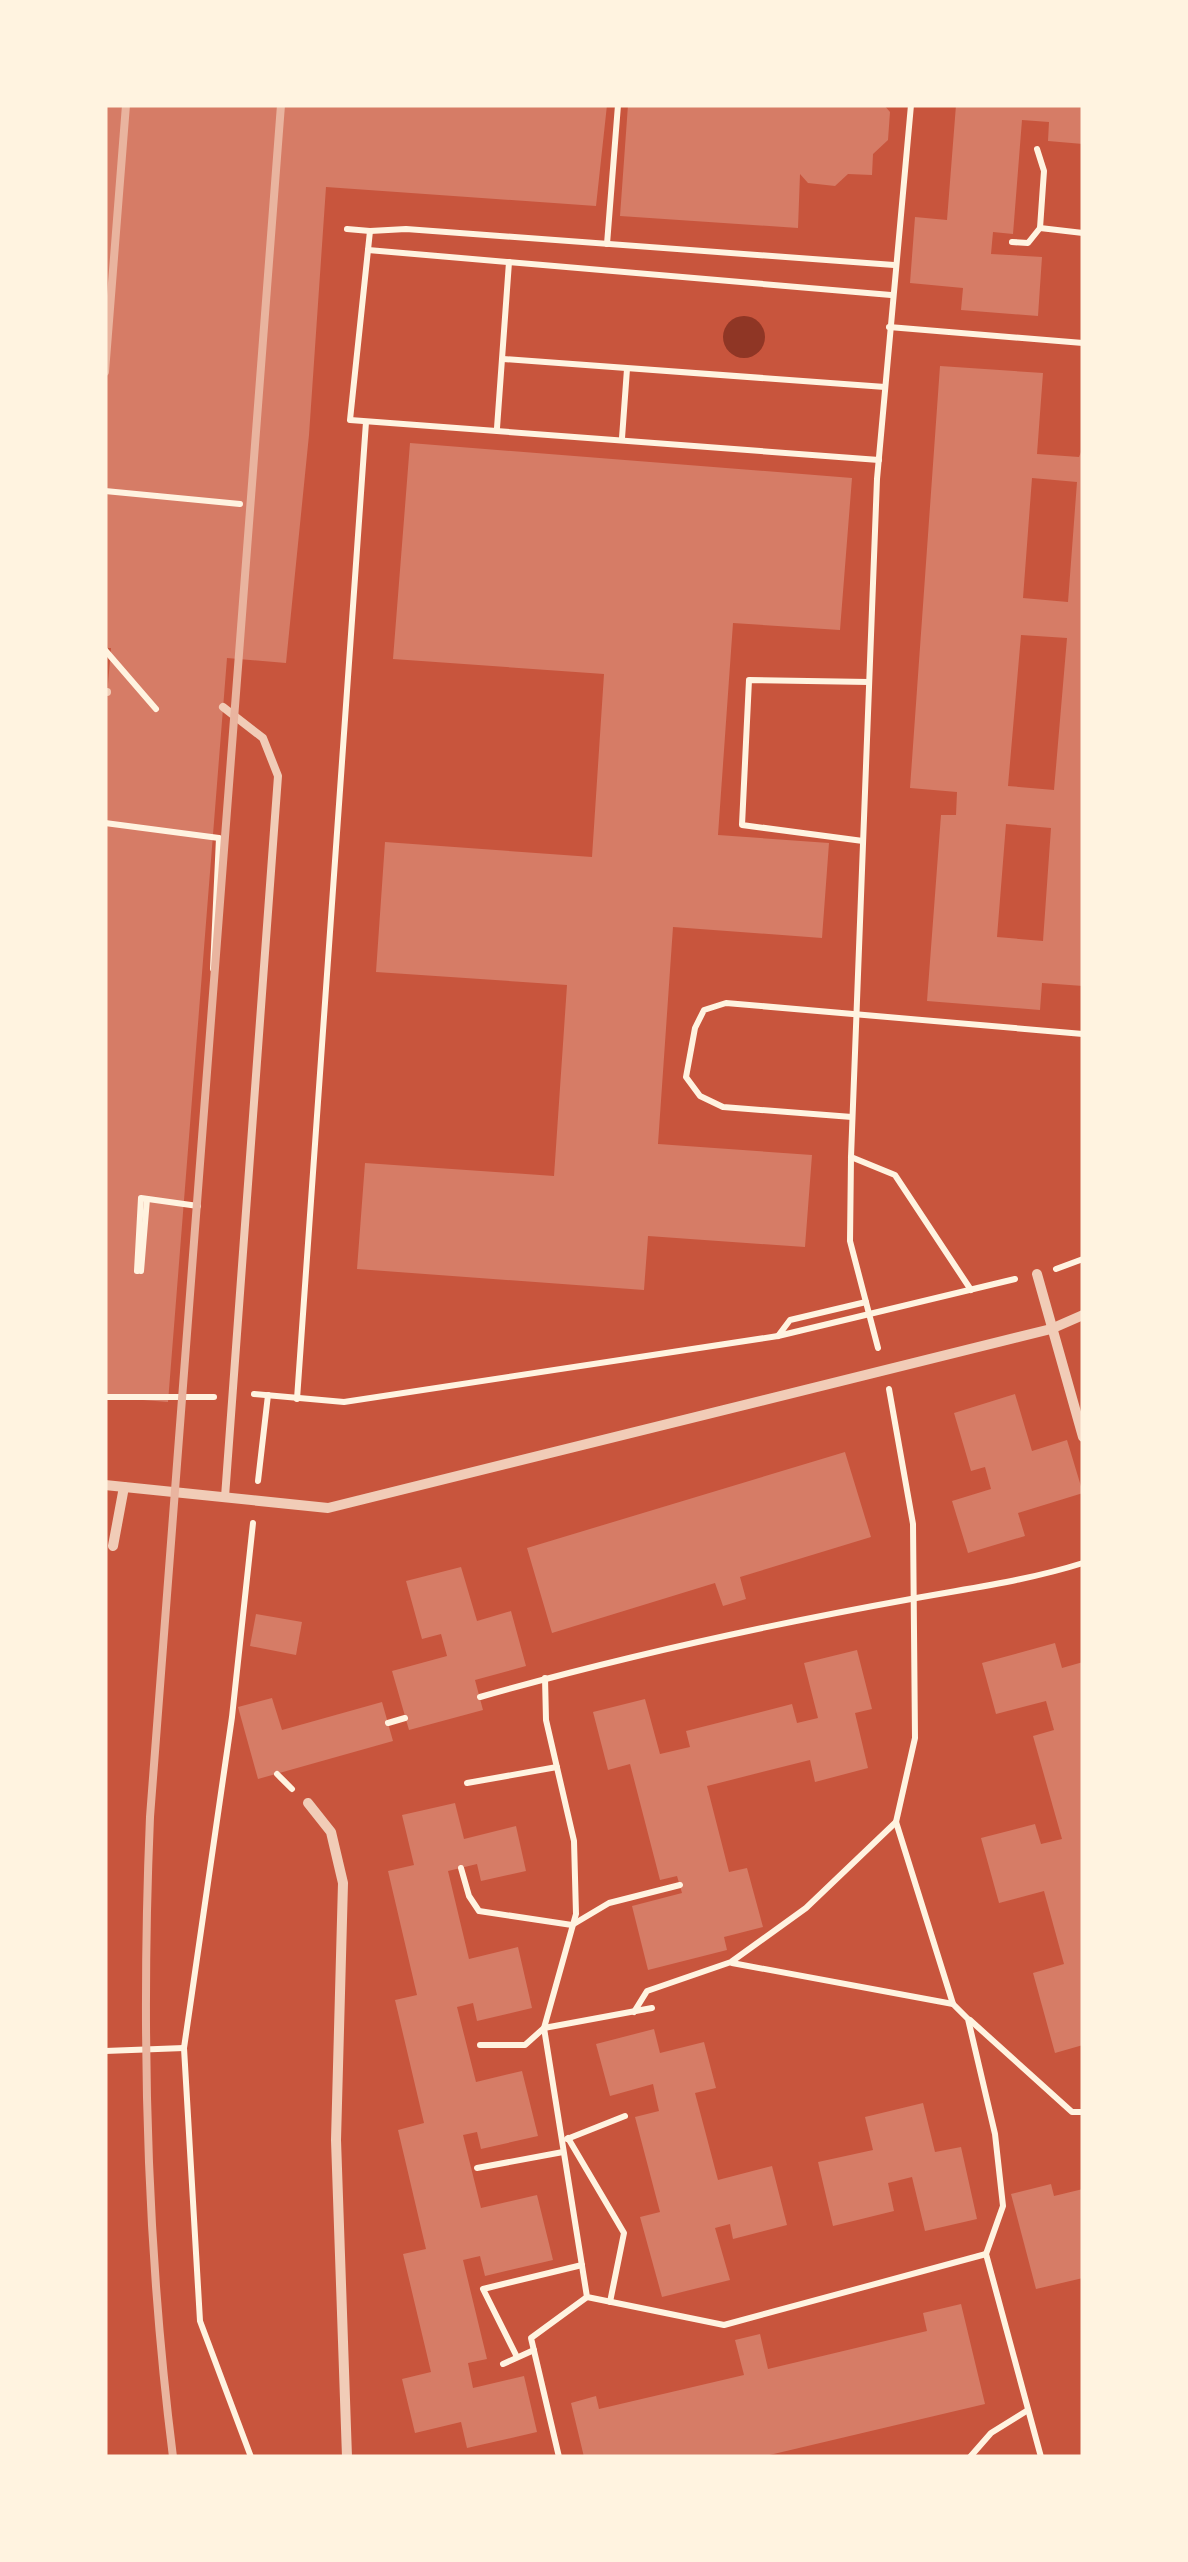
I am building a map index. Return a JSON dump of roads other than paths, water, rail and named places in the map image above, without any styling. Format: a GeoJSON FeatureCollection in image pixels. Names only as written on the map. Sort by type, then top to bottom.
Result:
{"type":"FeatureCollection","features":[{"type":"Feature","properties":{"kind":"street"},"geometry":{"type":"LineString","coordinates":[[1037,1274],[1083,1437]]}},
{"type":"Feature","properties":{"kind":"street"},"geometry":{"type":"LineString","coordinates":[[105,1485],[328,1508],[1051,1329],[1083,1316]]}},
{"type":"Feature","properties":{"kind":"street"},"geometry":{"type":"LineString","coordinates":[[114,1546],[124,1487]]}},
{"type":"Feature","properties":{"kind":"street"},"geometry":{"type":"LineString","coordinates":[[308,1804],[331,1832],[344,1883],[336,2140],[348,2457]]}},
{"type":"Feature","properties":{"kind":"lane"},"geometry":{"type":"LineString","coordinates":[[224,707],[263,738],[278,776],[225,1498]]}},
{"type":"Feature","properties":{"kind":"railway"},"geometry":{"type":"LineString","coordinates":[[105,372],[126,105]]}},
{"type":"Feature","properties":{"kind":"railway"},"geometry":{"type":"LineString","coordinates":[[173,2457],[157,2297],[148,2137],[150,1817],[281,105]]}}]}
